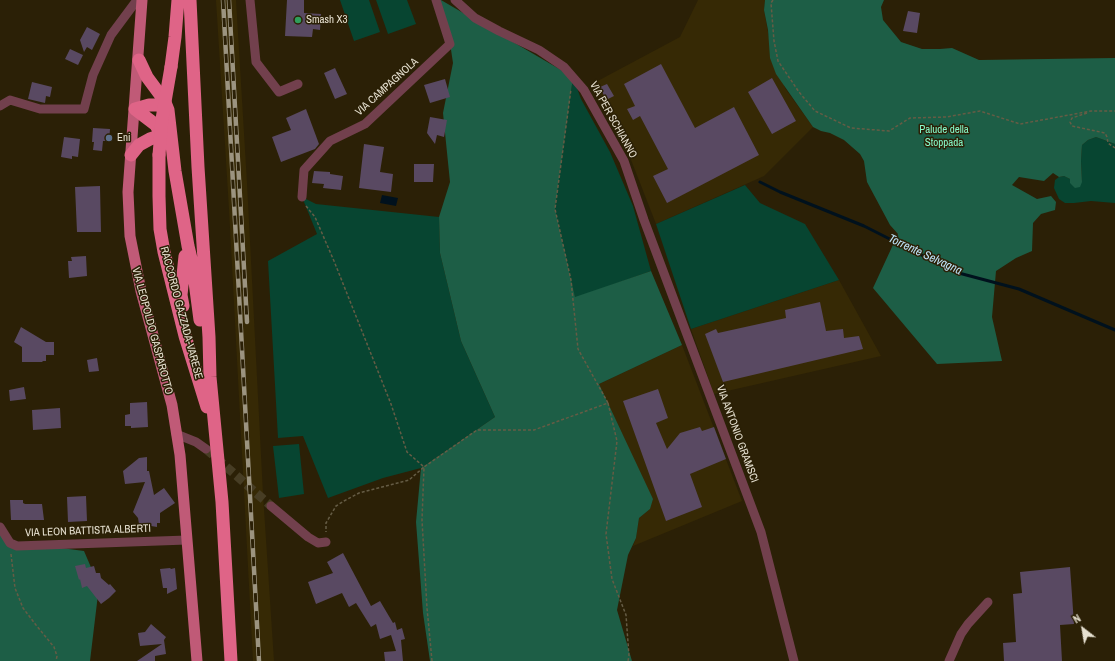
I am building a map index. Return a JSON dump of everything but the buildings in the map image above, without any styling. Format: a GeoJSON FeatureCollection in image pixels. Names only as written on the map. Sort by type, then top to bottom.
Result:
{"type":"FeatureCollection","features":[{"type":"Feature","properties":{"kind":"highway","name":"RACCORDO GAZZADA-VARESE"},"geometry":{"type":"LineString","coordinates":[[178,0],[175,37],[162,119],[159,155],[160,229],[164,252],[185,336],[215,433]]}},
{"type":"Feature","properties":{"kind":"highway","name":"RACCORDO GAZZADA-VARESE"},"geometry":{"type":"LineString","coordinates":[[190,0],[210,377],[222,502],[231,661]]}},
{"type":"Feature","properties":{"kind":"highway"},"geometry":{"type":"LineString","coordinates":[[139,60],[147,77],[164,100],[168,110],[175,171],[193,267],[203,342],[210,377]]}},
{"type":"Feature","properties":{"kind":"highway"},"geometry":{"type":"LineString","coordinates":[[135,109],[149,105],[157,105],[163,106],[168,110]]}},
{"type":"Feature","properties":{"kind":"highway"},"geometry":{"type":"LineString","coordinates":[[135,109],[156,125],[175,171]]}},
{"type":"Feature","properties":{"kind":"highway"},"geometry":{"type":"LineString","coordinates":[[131,155],[139,145],[156,137],[162,138]]}},
{"type":"Feature","properties":{"kind":"highway"},"geometry":{"type":"LineString","coordinates":[[188,246],[185,252],[185,273],[181,296],[203,394]]}},
{"type":"Feature","properties":{"kind":"main road","name":"VIA LEOPOLDO GASPAROTTO"},"geometry":{"type":"LineString","coordinates":[[142,0],[139,60],[128,192],[130,236],[141,291],[172,405],[180,455],[197,661]]}},
{"type":"Feature","properties":{"kind":"street"},"geometry":{"type":"LineString","coordinates":[[0,106],[10,100],[40,109],[84,109],[93,75],[111,35],[137,0]]}},
{"type":"Feature","properties":{"kind":"street"},"geometry":{"type":"LineString","coordinates":[[250,0],[256,62],[279,92],[298,84]]}},
{"type":"Feature","properties":{"kind":"street","name":"VIA CAMPAGNOLA"},"geometry":{"type":"LineString","coordinates":[[302,197],[304,170],[330,141],[365,124],[450,44],[436,0]]}},
{"type":"Feature","properties":{"kind":"street","name":"VIA PER SCHIANNO"},"geometry":{"type":"LineString","coordinates":[[455,0],[475,18],[539,50],[564,67],[573,77],[584,90],[624,161],[644,220]]}},
{"type":"Feature","properties":{"kind":"street","name":"VIA ANTONIO GRAMSCI"},"geometry":{"type":"LineString","coordinates":[[644,220],[761,532],[794,661]]}},
{"type":"Feature","properties":{"kind":"street"},"geometry":{"type":"LineString","coordinates":[[176,434],[196,442],[206,449]]}},
{"type":"Feature","properties":{"kind":"street"},"geometry":{"type":"LineString","coordinates":[[271,506],[308,537],[318,543],[326,542]]}},
{"type":"Feature","properties":{"kind":"street","name":"VIA LEON BATTISTA ALBERTI"},"geometry":{"type":"LineString","coordinates":[[0,527],[10,543],[17,546],[187,540]]}},
{"type":"Feature","properties":{"kind":"street"},"geometry":{"type":"LineString","coordinates":[[949,661],[961,634],[988,602]]}},
{"type":"Feature","properties":{"kind":"path"},"geometry":{"type":"LineString","coordinates":[[773,0],[774,40],[778,61],[815,111],[851,128],[889,131],[910,118],[946,117],[980,111],[1020,124],[1091,111],[1115,111]]}},
{"type":"Feature","properties":{"kind":"path"},"geometry":{"type":"LineString","coordinates":[[573,77],[555,209],[571,280],[578,349],[608,403],[616,441],[606,534],[612,579],[626,615],[629,656],[628,661]]}},
{"type":"Feature","properties":{"kind":"path"},"geometry":{"type":"LineString","coordinates":[[1091,111],[1072,118],[1070,122],[1072,126],[1105,133],[1108,143],[1115,148]]}},
{"type":"Feature","properties":{"kind":"path"},"geometry":{"type":"LineString","coordinates":[[306,206],[315,217],[334,261],[391,404],[407,452],[424,467]]}},
{"type":"Feature","properties":{"kind":"path"},"geometry":{"type":"LineString","coordinates":[[326,542],[326,523],[336,506],[344,500],[359,493],[409,480],[424,467],[477,430],[534,430],[608,403]]}},
{"type":"Feature","properties":{"kind":"path"},"geometry":{"type":"LineString","coordinates":[[424,467],[422,520],[427,608],[432,661]]}},
{"type":"Feature","properties":{"kind":"path"},"geometry":{"type":"LineString","coordinates":[[13,544],[11,552],[14,588],[23,608],[54,647],[57,656],[56,661]]}},
{"type":"Feature","properties":{"kind":"shaded area"},"geometry":{"type":"Polygon","coordinates":[[[216,0],[236,0],[263,494],[274,661],[253,661],[229,209],[216,0]]]}},
{"type":"Feature","properties":{"kind":"shaded area"},"geometry":{"type":"Polygon","coordinates":[[[698,0],[765,0],[764,10],[770,43],[785,88],[813,127],[764,176],[656,224],[619,129],[592,84],[680,37],[698,0]]]}},
{"type":"Feature","properties":{"kind":"shaded area"},"geometry":{"type":"Polygon","coordinates":[[[839,280],[881,356],[714,394],[691,329],[839,280]]]}},
{"type":"Feature","properties":{"kind":"shaded area"},"geometry":{"type":"Polygon","coordinates":[[[682,345],[742,501],[633,546],[636,538],[639,518],[650,509],[599,384],[682,345]]]}},
{"type":"Feature","properties":{"kind":"green space"},"geometry":{"type":"Polygon","coordinates":[[[340,0],[369,0],[380,32],[354,41],[340,0]]]}},
{"type":"Feature","properties":{"kind":"green space"},"geometry":{"type":"Polygon","coordinates":[[[376,0],[407,0],[416,24],[388,34],[376,0]]]}},
{"type":"Feature","properties":{"kind":"green space"},"geometry":{"type":"Polygon","coordinates":[[[437,0],[441,0],[573,77],[555,209],[575,297],[651,271],[682,345],[599,384],[653,499],[650,509],[639,518],[636,538],[628,555],[617,610],[632,661],[430,661],[423,613],[416,522],[421,468],[495,417],[461,341],[440,253],[439,217],[450,182],[443,113],[453,63],[447,23],[437,0]]]}},
{"type":"Feature","properties":{"kind":"green space","name":"Palude della Stoppada"},"geometry":{"type":"Polygon","coordinates":[[[765,0],[884,0],[881,7],[883,20],[901,42],[922,49],[952,48],[979,60],[1115,58],[1115,144],[1096,137],[1088,140],[1082,145],[1082,182],[1080,187],[1075,188],[1070,183],[1070,179],[1064,176],[1059,177],[1053,173],[1044,181],[1019,177],[1012,185],[1037,199],[1051,196],[1056,202],[1055,210],[1041,214],[1033,223],[1032,251],[1016,258],[996,271],[992,317],[1002,361],[937,364],[873,288],[898,234],[890,225],[867,182],[864,161],[860,154],[844,140],[813,127],[776,74],[770,58],[768,30],[764,10],[765,0]]]}},
{"type":"Feature","properties":{"kind":"green space"},"geometry":{"type":"Polygon","coordinates":[[[573,77],[581,99],[610,152],[633,206],[651,271],[575,298],[555,209],[573,77]]]}},
{"type":"Feature","properties":{"kind":"green space"},"geometry":{"type":"Polygon","coordinates":[[[1096,137],[1115,144],[1115,203],[1091,201],[1065,203],[1059,199],[1054,188],[1055,180],[1064,176],[1082,182],[1082,145],[1088,140],[1096,137]]]}},
{"type":"Feature","properties":{"kind":"green space"},"geometry":{"type":"Polygon","coordinates":[[[745,185],[760,203],[805,224],[839,280],[691,329],[656,224],[745,185]]]}},
{"type":"Feature","properties":{"kind":"green space"},"geometry":{"type":"Polygon","coordinates":[[[302,197],[316,204],[439,217],[440,253],[461,341],[495,417],[421,468],[383,478],[328,498],[303,436],[278,438],[268,261],[317,234],[302,197]]]}},
{"type":"Feature","properties":{"kind":"green space"},"geometry":{"type":"Polygon","coordinates":[[[299,444],[304,494],[279,498],[273,446],[299,444]]]}},
{"type":"Feature","properties":{"kind":"green space"},"geometry":{"type":"Polygon","coordinates":[[[0,531],[16,542],[84,551],[99,586],[90,661],[0,661],[0,531]]]}},
{"type":"Feature","properties":{"kind":"water"},"geometry":{"type":"Polygon","coordinates":[[[382,195],[398,198],[396,206],[380,203],[382,195]]]}},
{"type":"Feature","properties":{"kind":"waterway","name":"Torrente Selvagna"},"geometry":{"type":"LineString","coordinates":[[760,182],[780,192],[864,226],[955,272],[1019,289],[1115,330]]}},
{"type":"Feature","properties":{"kind":"tunnel"},"geometry":{"type":"LineString","coordinates":[[206,449],[271,506]]}},
{"type":"Feature","properties":{"kind":"railway"},"geometry":{"type":"LineString","coordinates":[[223,0],[259,661]]}},
{"type":"Feature","properties":{"kind":"railway"},"geometry":{"type":"LineString","coordinates":[[229,0],[247,322]]}},
{"type":"Feature","properties":{"kind":"place","name":"Smash X3"},"geometry":{"type":"Point","coordinates":[298,20]}},
{"type":"Feature","properties":{"kind":"place","name":"Eni"},"geometry":{"type":"Point","coordinates":[109,138]}}]}
